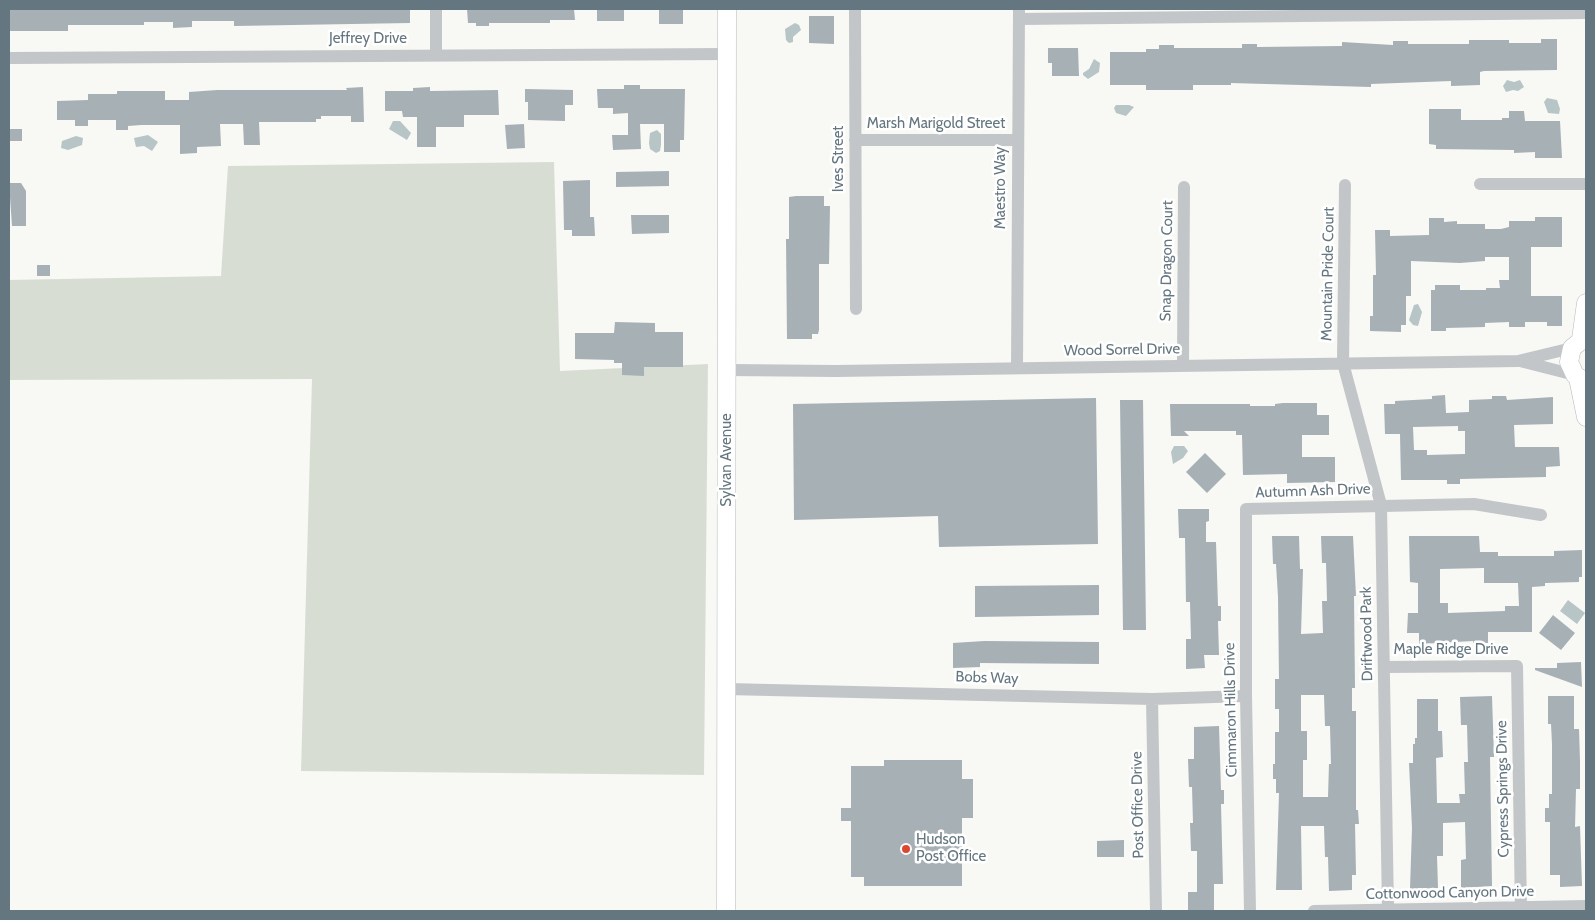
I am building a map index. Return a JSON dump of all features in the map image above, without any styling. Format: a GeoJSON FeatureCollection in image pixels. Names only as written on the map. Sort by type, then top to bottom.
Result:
{"type":"FeatureCollection","features":[{"type":"Feature","properties":{"kind":"main road","name":"Sylvan Avenue"},"geometry":{"type":"LineString","coordinates":[[726,911],[727,9]]}},
{"type":"Feature","properties":{"kind":"main road"},"geometry":{"type":"LineString","coordinates":[[1586,304],[1580,342],[1569,362],[1580,378],[1586,417]]}},
{"type":"Feature","properties":{"kind":"street"},"geometry":{"type":"LineString","coordinates":[[436,9],[436,55]]}},
{"type":"Feature","properties":{"kind":"street","name":"Ives Street"},"geometry":{"type":"LineString","coordinates":[[855,9],[856,309]]}},
{"type":"Feature","properties":{"kind":"street"},"geometry":{"type":"LineString","coordinates":[[1019,14],[1586,12]]}},
{"type":"Feature","properties":{"kind":"street","name":"Maestro Way"},"geometry":{"type":"LineString","coordinates":[[1017,368],[1019,14]]}},
{"type":"Feature","properties":{"kind":"street","name":"Jeffrey Drive"},"geometry":{"type":"LineString","coordinates":[[9,58],[727,54]]}},
{"type":"Feature","properties":{"kind":"street","name":"Marsh Marigold Street"},"geometry":{"type":"LineString","coordinates":[[855,140],[1017,140]]}},
{"type":"Feature","properties":{"kind":"street"},"geometry":{"type":"LineString","coordinates":[[1480,184],[1586,184]]}},
{"type":"Feature","properties":{"kind":"street","name":"Mountain Pride Court"},"geometry":{"type":"LineString","coordinates":[[1343,363],[1345,185]]}},
{"type":"Feature","properties":{"kind":"street","name":"Snap Dragon Court"},"geometry":{"type":"LineString","coordinates":[[1182,365],[1184,187]]}},
{"type":"Feature","properties":{"kind":"street","name":"Wood Sorrel Drive"},"geometry":{"type":"LineString","coordinates":[[1518,361],[1580,342]]}},
{"type":"Feature","properties":{"kind":"street","name":"Wood Sorrel Drive"},"geometry":{"type":"LineString","coordinates":[[728,370],[836,371],[1518,361],[1580,378]]}},
{"type":"Feature","properties":{"kind":"street","name":"Driftwood Park"},"geometry":{"type":"LineString","coordinates":[[1343,363],[1381,505],[1388,910]]}},
{"type":"Feature","properties":{"kind":"street","name":"Autumn Ash Drive"},"geometry":{"type":"LineString","coordinates":[[1246,509],[1474,504],[1541,515]]}},
{"type":"Feature","properties":{"kind":"street","name":"Cimmaron Hills Drive"},"geometry":{"type":"LineString","coordinates":[[1246,509],[1246,696],[1250,911]]}},
{"type":"Feature","properties":{"kind":"street","name":"Maple Ridge Drive"},"geometry":{"type":"LineString","coordinates":[[1384,667],[1517,666]]}},
{"type":"Feature","properties":{"kind":"street","name":"Cypress Springs Drive"},"geometry":{"type":"LineString","coordinates":[[1517,666],[1521,909]]}},
{"type":"Feature","properties":{"kind":"street","name":"Bobs Way"},"geometry":{"type":"LineString","coordinates":[[727,689],[1152,699],[1246,696]]}},
{"type":"Feature","properties":{"kind":"street","name":"Post Office Drive"},"geometry":{"type":"LineString","coordinates":[[1152,699],[1156,911]]}},
{"type":"Feature","properties":{"kind":"street","name":"Cottonwood Canyon Drive"},"geometry":{"type":"LineString","coordinates":[[1314,911],[1521,909],[1586,906]]}},
{"type":"Feature","properties":{"kind":"shaded area"},"geometry":{"type":"Polygon","coordinates":[[[795,23],[799,25],[801,30],[793,37],[793,42],[789,43],[786,40],[785,29],[795,23]]]}},
{"type":"Feature","properties":{"kind":"shaded area"},"geometry":{"type":"Polygon","coordinates":[[[1094,59],[1100,63],[1099,72],[1088,79],[1083,73],[1089,69],[1094,59]]]}},
{"type":"Feature","properties":{"kind":"shaded area"},"geometry":{"type":"Polygon","coordinates":[[[1507,80],[1514,82],[1520,80],[1524,87],[1518,91],[1506,92],[1503,86],[1507,80]]]}},
{"type":"Feature","properties":{"kind":"shaded area"},"geometry":{"type":"Polygon","coordinates":[[[1547,98],[1557,100],[1560,109],[1559,114],[1548,113],[1544,102],[1547,98]]]}},
{"type":"Feature","properties":{"kind":"shaded area"},"geometry":{"type":"Polygon","coordinates":[[[1116,105],[1134,107],[1126,116],[1116,113],[1114,108],[1116,105]]]}},
{"type":"Feature","properties":{"kind":"shaded area"},"geometry":{"type":"Polygon","coordinates":[[[393,121],[400,121],[411,133],[407,140],[389,129],[393,121]]]}},
{"type":"Feature","properties":{"kind":"shaded area"},"geometry":{"type":"Polygon","coordinates":[[[657,130],[661,134],[661,145],[660,151],[656,153],[650,149],[649,143],[650,133],[657,130]]]}},
{"type":"Feature","properties":{"kind":"shaded area"},"geometry":{"type":"Polygon","coordinates":[[[148,135],[158,142],[152,151],[144,146],[136,147],[134,138],[148,135]]]}},
{"type":"Feature","properties":{"kind":"shaded area"},"geometry":{"type":"Polygon","coordinates":[[[76,136],[83,138],[82,145],[68,150],[61,148],[62,141],[76,136]]]}},
{"type":"Feature","properties":{"kind":"shaded area"},"geometry":{"type":"Polygon","coordinates":[[[554,162],[560,371],[708,364],[704,775],[301,771],[312,379],[9,380],[9,280],[221,276],[228,166],[554,162]]]}},
{"type":"Feature","properties":{"kind":"shaded area"},"geometry":{"type":"Polygon","coordinates":[[[1418,304],[1422,312],[1418,326],[1413,325],[1409,320],[1414,305],[1418,304]]]}},
{"type":"Feature","properties":{"kind":"shaded area"},"geometry":{"type":"Polygon","coordinates":[[[1174,446],[1184,446],[1188,451],[1183,458],[1173,464],[1171,452],[1174,446]]]}},
{"type":"Feature","properties":{"kind":"shaded area"},"geometry":{"type":"Polygon","coordinates":[[[1568,600],[1585,613],[1577,624],[1560,611],[1568,600]]]}},
{"type":"Feature","properties":{"kind":"building"},"geometry":{"type":"Polygon","coordinates":[[[9,9],[410,9],[410,23],[234,26],[234,21],[192,21],[192,27],[173,28],[173,22],[144,22],[144,25],[68,25],[68,31],[9,31],[9,9]]]}},
{"type":"Feature","properties":{"kind":"building"},"geometry":{"type":"Polygon","coordinates":[[[467,9],[574,9],[575,20],[550,20],[550,23],[489,23],[489,26],[476,26],[476,23],[468,23],[467,9]]]}},
{"type":"Feature","properties":{"kind":"building"},"geometry":{"type":"Polygon","coordinates":[[[597,9],[624,9],[624,21],[597,21],[597,9]]]}},
{"type":"Feature","properties":{"kind":"building"},"geometry":{"type":"Polygon","coordinates":[[[659,9],[683,9],[683,24],[659,24],[659,9]]]}},
{"type":"Feature","properties":{"kind":"building"},"geometry":{"type":"Polygon","coordinates":[[[809,16],[834,16],[834,44],[809,43],[809,16]]]}},
{"type":"Feature","properties":{"kind":"building"},"geometry":{"type":"Polygon","coordinates":[[[1541,39],[1557,39],[1557,70],[1484,71],[1480,72],[1480,85],[1451,86],[1451,81],[1371,84],[1371,87],[1231,83],[1231,85],[1193,85],[1193,90],[1146,90],[1146,85],[1110,85],[1110,52],[1146,52],[1146,49],[1159,49],[1159,45],[1174,45],[1174,48],[1242,48],[1242,44],[1257,44],[1257,47],[1342,46],[1342,42],[1393,45],[1393,41],[1408,41],[1408,44],[1469,44],[1469,40],[1509,40],[1509,43],[1541,43],[1541,39]]]}},
{"type":"Feature","properties":{"kind":"building"},"geometry":{"type":"Polygon","coordinates":[[[1048,48],[1078,48],[1079,76],[1052,76],[1052,63],[1048,63],[1048,48]]]}},
{"type":"Feature","properties":{"kind":"building"},"geometry":{"type":"Polygon","coordinates":[[[624,85],[640,85],[640,89],[685,89],[684,140],[680,140],[680,152],[664,152],[664,124],[640,124],[641,149],[613,150],[612,135],[628,135],[628,113],[613,114],[613,108],[598,108],[597,89],[624,89],[624,85]]]}},
{"type":"Feature","properties":{"kind":"building"},"geometry":{"type":"Polygon","coordinates":[[[363,87],[364,122],[351,122],[351,116],[321,116],[321,119],[316,119],[316,122],[259,122],[260,145],[244,145],[243,124],[220,124],[221,146],[197,147],[197,153],[180,154],[180,125],[128,126],[128,130],[116,130],[116,120],[88,120],[88,126],[75,126],[75,120],[57,120],[57,101],[88,100],[88,94],[117,94],[117,91],[165,91],[165,100],[189,100],[189,92],[217,90],[347,90],[346,88],[363,87]]]}},
{"type":"Feature","properties":{"kind":"building"},"geometry":{"type":"Polygon","coordinates":[[[430,87],[430,91],[498,90],[499,115],[464,115],[464,127],[436,127],[436,147],[417,147],[417,117],[403,117],[402,111],[385,111],[385,91],[413,91],[413,88],[430,87]]]}},
{"type":"Feature","properties":{"kind":"building"},"geometry":{"type":"Polygon","coordinates":[[[525,89],[573,90],[573,105],[565,105],[565,121],[528,120],[528,102],[525,102],[525,89]]]}},
{"type":"Feature","properties":{"kind":"building"},"geometry":{"type":"Polygon","coordinates":[[[1429,109],[1461,109],[1461,120],[1502,120],[1502,118],[1509,118],[1509,111],[1524,111],[1525,121],[1560,121],[1562,158],[1535,158],[1535,152],[1514,153],[1514,150],[1436,149],[1436,145],[1429,144],[1429,109]]]}},
{"type":"Feature","properties":{"kind":"building"},"geometry":{"type":"Polygon","coordinates":[[[524,124],[525,148],[507,149],[505,125],[524,124]]]}},
{"type":"Feature","properties":{"kind":"building"},"geometry":{"type":"Polygon","coordinates":[[[9,129],[22,129],[22,141],[9,141],[9,129]]]}},
{"type":"Feature","properties":{"kind":"building"},"geometry":{"type":"Polygon","coordinates":[[[669,171],[669,186],[616,187],[616,172],[669,171]]]}},
{"type":"Feature","properties":{"kind":"building"},"geometry":{"type":"Polygon","coordinates":[[[590,180],[590,217],[594,217],[595,236],[572,236],[572,230],[564,230],[563,181],[590,180]]]}},
{"type":"Feature","properties":{"kind":"building"},"geometry":{"type":"Polygon","coordinates":[[[9,183],[21,183],[26,191],[26,226],[12,226],[9,183]]]}},
{"type":"Feature","properties":{"kind":"building"},"geometry":{"type":"Polygon","coordinates":[[[824,196],[824,206],[830,206],[829,264],[819,264],[819,330],[818,334],[812,334],[812,339],[787,339],[786,239],[789,239],[789,197],[824,196]]]}},
{"type":"Feature","properties":{"kind":"building"},"geometry":{"type":"Polygon","coordinates":[[[631,215],[669,215],[669,233],[632,234],[631,215]]]}},
{"type":"Feature","properties":{"kind":"building"},"geometry":{"type":"Polygon","coordinates":[[[1535,217],[1562,217],[1562,247],[1531,247],[1531,296],[1562,296],[1562,326],[1547,326],[1547,322],[1525,322],[1525,327],[1509,327],[1509,322],[1485,323],[1485,327],[1446,328],[1446,331],[1431,331],[1431,290],[1435,290],[1435,285],[1460,285],[1460,290],[1486,290],[1486,288],[1500,288],[1499,280],[1509,280],[1509,257],[1485,257],[1485,261],[1460,263],[1411,261],[1411,296],[1406,296],[1406,325],[1401,325],[1401,332],[1370,331],[1370,316],[1373,316],[1373,275],[1376,275],[1375,230],[1390,230],[1390,236],[1429,235],[1429,218],[1444,218],[1444,222],[1457,221],[1457,224],[1485,224],[1485,229],[1501,229],[1509,227],[1509,221],[1535,221],[1535,217]]]}},
{"type":"Feature","properties":{"kind":"building"},"geometry":{"type":"Polygon","coordinates":[[[37,265],[50,265],[50,276],[37,276],[37,265]]]}},
{"type":"Feature","properties":{"kind":"building"},"geometry":{"type":"Polygon","coordinates":[[[615,322],[655,323],[655,332],[683,332],[683,367],[644,367],[644,376],[622,375],[622,363],[614,363],[614,360],[575,359],[575,333],[614,333],[615,322]]]}},
{"type":"Feature","properties":{"kind":"building"},"geometry":{"type":"Polygon","coordinates":[[[1445,395],[1446,413],[1469,412],[1469,400],[1492,399],[1492,396],[1506,396],[1507,400],[1553,397],[1553,424],[1514,425],[1515,447],[1559,447],[1560,466],[1546,467],[1546,477],[1460,479],[1460,484],[1447,484],[1447,480],[1401,480],[1400,434],[1385,434],[1384,404],[1395,404],[1395,401],[1432,399],[1432,396],[1445,395]],[[1458,426],[1413,427],[1414,450],[1427,450],[1427,455],[1465,454],[1465,431],[1458,431],[1458,426]]]}},
{"type":"Feature","properties":{"kind":"building"},"geometry":{"type":"Polygon","coordinates":[[[1096,398],[1098,544],[939,547],[938,516],[794,520],[793,404],[1096,398]]]}},
{"type":"Feature","properties":{"kind":"building"},"geometry":{"type":"Polygon","coordinates":[[[1120,400],[1143,400],[1146,630],[1123,630],[1120,400]]]}},
{"type":"Feature","properties":{"kind":"building"},"geometry":{"type":"Polygon","coordinates":[[[1317,403],[1317,415],[1329,415],[1329,435],[1302,435],[1302,457],[1335,457],[1335,482],[1287,483],[1287,474],[1243,475],[1242,435],[1236,435],[1236,431],[1184,431],[1189,436],[1171,436],[1170,404],[1250,404],[1250,406],[1275,406],[1275,404],[1317,403]]]}},
{"type":"Feature","properties":{"kind":"building"},"geometry":{"type":"Polygon","coordinates":[[[1205,453],[1226,474],[1207,493],[1186,472],[1205,453]]]}},
{"type":"Feature","properties":{"kind":"building"},"geometry":{"type":"Polygon","coordinates":[[[1178,509],[1209,509],[1209,521],[1206,522],[1206,542],[1216,542],[1218,606],[1221,606],[1221,621],[1218,621],[1219,655],[1204,655],[1205,668],[1186,669],[1186,639],[1191,639],[1190,602],[1186,602],[1185,538],[1179,538],[1178,509]]]}},
{"type":"Feature","properties":{"kind":"building"},"geometry":{"type":"Polygon","coordinates":[[[1272,536],[1299,536],[1300,569],[1303,569],[1301,634],[1323,633],[1322,601],[1327,601],[1326,563],[1322,563],[1321,536],[1353,536],[1356,596],[1354,596],[1355,688],[1352,688],[1352,711],[1356,711],[1356,810],[1358,810],[1359,824],[1355,824],[1356,875],[1352,875],[1352,890],[1329,891],[1328,857],[1325,857],[1324,826],[1301,826],[1302,890],[1276,890],[1279,793],[1276,793],[1276,779],[1273,779],[1273,764],[1275,764],[1275,732],[1279,732],[1279,709],[1275,709],[1275,679],[1279,679],[1278,597],[1276,564],[1273,564],[1272,536]],[[1301,695],[1301,731],[1307,731],[1307,760],[1303,760],[1303,797],[1328,797],[1329,764],[1331,764],[1330,726],[1325,726],[1324,695],[1301,695]]]}},
{"type":"Feature","properties":{"kind":"building"},"geometry":{"type":"Polygon","coordinates":[[[1409,536],[1479,536],[1480,552],[1498,552],[1498,556],[1554,556],[1554,551],[1582,550],[1582,577],[1579,577],[1579,582],[1545,583],[1545,586],[1532,587],[1532,632],[1488,632],[1488,643],[1473,643],[1473,641],[1419,644],[1419,633],[1407,633],[1408,613],[1418,613],[1418,583],[1410,582],[1409,536]],[[1484,568],[1440,569],[1440,603],[1448,603],[1448,613],[1505,611],[1505,606],[1519,606],[1518,583],[1484,583],[1484,568]]]}},
{"type":"Feature","properties":{"kind":"building"},"geometry":{"type":"Polygon","coordinates":[[[1099,585],[1099,615],[975,617],[975,586],[1099,585]]]}},
{"type":"Feature","properties":{"kind":"building"},"geometry":{"type":"Polygon","coordinates":[[[1553,615],[1575,633],[1561,650],[1539,633],[1553,615]]]}},
{"type":"Feature","properties":{"kind":"building"},"geometry":{"type":"Polygon","coordinates":[[[984,641],[1099,642],[1099,664],[980,663],[980,667],[953,668],[953,643],[984,641]]]}},
{"type":"Feature","properties":{"kind":"building"},"geometry":{"type":"Polygon","coordinates":[[[1581,662],[1582,687],[1535,670],[1535,668],[1557,668],[1557,663],[1581,662]]]}},
{"type":"Feature","properties":{"kind":"building"},"geometry":{"type":"Polygon","coordinates":[[[1492,696],[1494,757],[1490,757],[1492,886],[1461,888],[1461,860],[1466,859],[1465,822],[1443,823],[1443,856],[1437,856],[1438,888],[1410,889],[1412,828],[1409,763],[1413,763],[1413,744],[1415,744],[1415,738],[1417,738],[1417,699],[1438,699],[1438,731],[1442,731],[1443,757],[1436,758],[1437,803],[1460,803],[1459,794],[1465,794],[1464,762],[1468,762],[1467,725],[1461,725],[1460,697],[1492,696]]]}},
{"type":"Feature","properties":{"kind":"building"},"geometry":{"type":"Polygon","coordinates":[[[1548,696],[1574,696],[1574,729],[1579,729],[1580,761],[1580,789],[1576,789],[1575,827],[1580,826],[1582,886],[1560,887],[1560,875],[1550,875],[1550,822],[1545,822],[1545,808],[1549,808],[1549,794],[1552,794],[1552,744],[1551,724],[1548,724],[1548,696]]]}},
{"type":"Feature","properties":{"kind":"building"},"geometry":{"type":"Polygon","coordinates":[[[1219,726],[1221,790],[1224,790],[1224,804],[1221,804],[1223,884],[1214,884],[1214,911],[1188,911],[1188,892],[1197,892],[1197,851],[1191,851],[1190,823],[1193,823],[1192,787],[1189,787],[1188,759],[1194,759],[1194,727],[1219,726]]]}},
{"type":"Feature","properties":{"kind":"building","name":"Hudson Post Office"},"geometry":{"type":"Polygon","coordinates":[[[884,760],[962,760],[962,779],[973,779],[973,818],[962,818],[962,886],[864,886],[864,877],[851,877],[851,821],[841,821],[841,808],[851,808],[851,766],[884,766],[884,760]]]}},
{"type":"Feature","properties":{"kind":"building"},"geometry":{"type":"Polygon","coordinates":[[[1124,840],[1124,857],[1097,857],[1097,841],[1124,840]]]}},
{"type":"Feature","properties":{"kind":"place","name":"Hudson Post Office"},"geometry":{"type":"Point","coordinates":[906,849]}}]}
